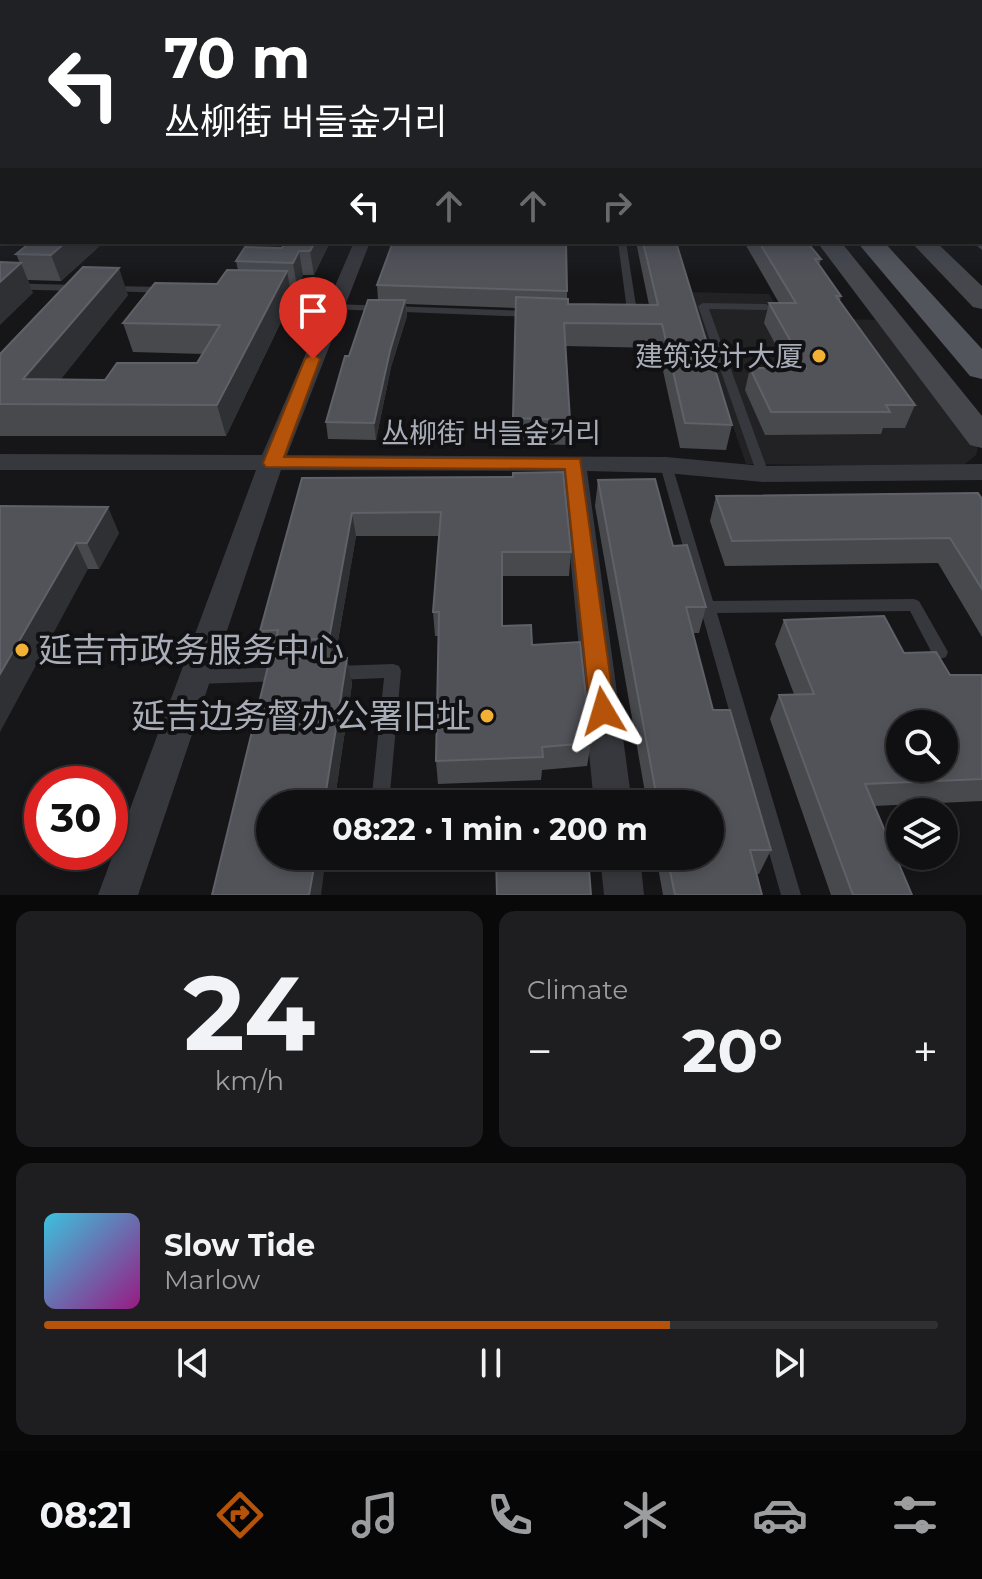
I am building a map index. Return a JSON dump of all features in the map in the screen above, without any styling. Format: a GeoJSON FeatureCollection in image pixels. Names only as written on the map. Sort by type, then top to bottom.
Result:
{"type":"FeatureCollection","features":[{"type":"Feature","properties":{"kind":"main road"},"geometry":{"type":"LineString","coordinates":[[872,244],[982,369]]}},
{"type":"Feature","properties":{"kind":"main road"},"geometry":{"type":"LineString","coordinates":[[900,244],[982,331]]}},
{"type":"Feature","properties":{"kind":"street"},"geometry":{"type":"LineString","coordinates":[[118,895],[193,677],[273,463],[361,244]]}},
{"type":"Feature","properties":{"kind":"street"},"geometry":{"type":"LineString","coordinates":[[831,244],[982,438]]}},
{"type":"Feature","properties":{"kind":"street"},"geometry":{"type":"LineString","coordinates":[[925,244],[982,301]]}},
{"type":"Feature","properties":{"kind":"street","name":"丛柳街 버들숲거리"},"geometry":{"type":"LineString","coordinates":[[0,462],[574,463],[666,465],[763,474],[982,472]]}},
{"type":"Feature","properties":{"kind":"street"},"geometry":{"type":"LineString","coordinates":[[574,463],[611,790]]}},
{"type":"Feature","properties":{"kind":"street"},"geometry":{"type":"LineString","coordinates":[[621,870],[624,895]]}},
{"type":"Feature","properties":{"kind":"lane"},"geometry":{"type":"LineString","coordinates":[[618,317],[633,318],[622,244]]}},
{"type":"Feature","properties":{"kind":"lane"},"geometry":{"type":"LineString","coordinates":[[0,286],[169,290]]}},
{"type":"Feature","properties":{"kind":"lane"},"geometry":{"type":"LineString","coordinates":[[262,292],[336,301],[543,314]]}},
{"type":"Feature","properties":{"kind":"lane"},"geometry":{"type":"LineString","coordinates":[[763,474],[703,306],[766,307]]}},
{"type":"Feature","properties":{"kind":"lane"},"geometry":{"type":"LineString","coordinates":[[666,465],[791,895]]}},
{"type":"Feature","properties":{"kind":"lane"},"geometry":{"type":"LineString","coordinates":[[708,607],[914,605],[940,652]]}},
{"type":"Feature","properties":{"kind":"lane"},"geometry":{"type":"LineString","coordinates":[[193,677],[393,671],[381,790]]}},
{"type":"Feature","properties":{"kind":"shaded area"},"geometry":{"type":"Polygon","coordinates":[[[687,292],[769,294],[783,318],[882,320],[972,439],[978,448],[976,455],[965,464],[952,466],[746,464],[687,292]]]}},
{"type":"Feature","properties":{"kind":"building"},"geometry":{"type":"Polygon","coordinates":[[[28,244],[64,244],[51,255],[16,254],[28,244]]]}},
{"type":"Feature","properties":{"kind":"building"},"geometry":{"type":"Polygon","coordinates":[[[284,244],[314,244],[310,251],[299,251],[293,263],[236,261],[245,247],[282,248],[284,244]]]}},
{"type":"Feature","properties":{"kind":"building"},"geometry":{"type":"Polygon","coordinates":[[[392,244],[566,244],[567,291],[377,285],[392,244]]]}},
{"type":"Feature","properties":{"kind":"building"},"geometry":{"type":"Polygon","coordinates":[[[643,244],[677,244],[732,425],[685,423],[662,324],[564,323],[570,420],[513,418],[516,297],[568,299],[568,304],[658,305],[643,244]]]}},
{"type":"Feature","properties":{"kind":"building"},"geometry":{"type":"Polygon","coordinates":[[[760,244],[809,244],[821,259],[815,259],[841,296],[836,296],[915,405],[886,405],[890,412],[771,412],[750,368],[806,368],[769,303],[796,303],[760,244]]]}},
{"type":"Feature","properties":{"kind":"building"},"geometry":{"type":"Polygon","coordinates":[[[0,262],[21,263],[0,282],[0,262]]]}},
{"type":"Feature","properties":{"kind":"building"},"geometry":{"type":"Polygon","coordinates":[[[83,267],[119,268],[23,379],[105,380],[117,363],[197,363],[220,325],[123,323],[155,283],[217,284],[227,270],[287,271],[217,405],[0,404],[0,354],[83,267]]]}},
{"type":"Feature","properties":{"kind":"building"},"geometry":{"type":"Polygon","coordinates":[[[368,300],[405,300],[374,423],[326,422],[345,356],[349,356],[368,300]]]}},
{"type":"Feature","properties":{"kind":"building"},"geometry":{"type":"Polygon","coordinates":[[[563,472],[571,552],[502,552],[502,626],[531,625],[532,645],[580,642],[591,743],[542,747],[543,757],[436,761],[439,612],[433,612],[441,512],[352,513],[329,639],[276,640],[278,630],[260,631],[302,478],[513,477],[513,473],[563,472]]]}},
{"type":"Feature","properties":{"kind":"building"},"geometry":{"type":"Polygon","coordinates":[[[655,479],[673,546],[687,545],[706,607],[686,607],[713,710],[730,710],[771,850],[750,850],[762,895],[675,895],[670,870],[724,870],[724,790],[655,790],[598,480],[655,479]]]}},
{"type":"Feature","properties":{"kind":"building"},"geometry":{"type":"Polygon","coordinates":[[[978,493],[982,499],[982,589],[950,538],[732,541],[716,496],[978,493]]]}},
{"type":"Feature","properties":{"kind":"building"},"geometry":{"type":"Polygon","coordinates":[[[0,506],[108,507],[87,543],[76,543],[0,674],[0,506]]]}},
{"type":"Feature","properties":{"kind":"building"},"geometry":{"type":"Polygon","coordinates":[[[884,616],[904,653],[936,652],[950,675],[982,675],[982,779],[958,780],[958,710],[886,710],[886,782],[912,782],[865,784],[886,834],[886,870],[901,870],[912,895],[853,895],[779,695],[814,694],[784,620],[884,616]]]}},
{"type":"Feature","properties":{"kind":"building"},"geometry":{"type":"Polygon","coordinates":[[[270,658],[347,658],[326,790],[256,790],[256,870],[313,870],[309,895],[212,895],[270,658]]]}},
{"type":"Feature","properties":{"kind":"building"},"geometry":{"type":"Polygon","coordinates":[[[496,870],[589,870],[591,895],[497,895],[496,870]]]}},
{"type":"Feature","properties":{"kind":"place","name":"建筑设计大厦"},"geometry":{"type":"Point","coordinates":[819,356]}},
{"type":"Feature","properties":{"kind":"place","name":"延吉市政务服务中心"},"geometry":{"type":"Point","coordinates":[22,650]}},
{"type":"Feature","properties":{"kind":"place","name":"延吉边务督办公署旧址"},"geometry":{"type":"Point","coordinates":[487,716]}},
{"type":"Feature","properties":{"kind":"route"},"geometry":{"type":"LineString","coordinates":[[313,359],[273,463],[574,463],[603,711]]}}]}
